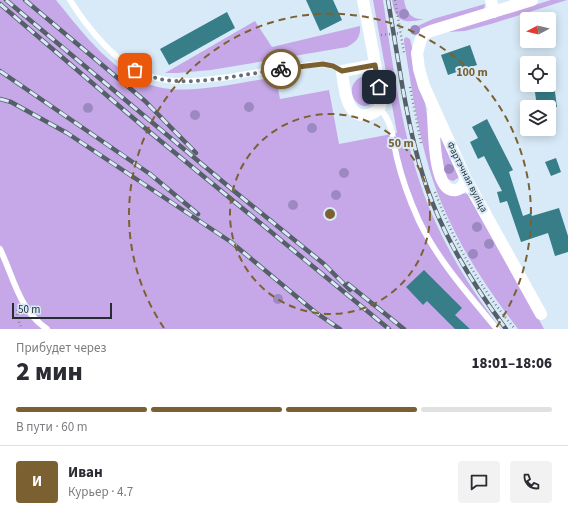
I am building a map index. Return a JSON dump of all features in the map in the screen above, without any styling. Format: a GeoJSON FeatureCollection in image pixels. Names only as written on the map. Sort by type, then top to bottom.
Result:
{"type":"FeatureCollection","features":[{"type":"Feature","properties":{"kind":"street"},"geometry":{"type":"LineString","coordinates":[[363,0],[370,36],[381,98],[379,108],[376,112],[364,115],[354,111],[348,102],[342,71],[375,65]]}},
{"type":"Feature","properties":{"kind":"street"},"geometry":{"type":"LineString","coordinates":[[492,6],[532,0]]}},
{"type":"Feature","properties":{"kind":"street","name":"Фартэчная вуліца"},"geometry":{"type":"LineString","coordinates":[[492,6],[424,34],[418,46],[417,61],[424,86],[432,106],[466,179],[541,314]]}},
{"type":"Feature","properties":{"kind":"street"},"geometry":{"type":"LineString","coordinates":[[432,106],[436,159],[441,179],[450,189],[455,190],[460,188],[466,179]]}},
{"type":"Feature","properties":{"kind":"lane"},"geometry":{"type":"LineString","coordinates":[[70,0],[96,35],[123,61],[135,70],[163,80],[208,80],[323,64],[333,66],[342,71]]}},
{"type":"Feature","properties":{"kind":"lane"},"geometry":{"type":"LineString","coordinates":[[379,108],[389,120],[402,175],[419,222],[451,273],[498,329]]}},
{"type":"Feature","properties":{"kind":"lane"},"geometry":{"type":"LineString","coordinates":[[0,249],[26,309],[32,318],[47,329]]}},
{"type":"Feature","properties":{"kind":"path"},"geometry":{"type":"LineString","coordinates":[[370,36],[401,34],[395,0]]}},
{"type":"Feature","properties":{"kind":"shaded area"},"geometry":{"type":"Polygon","coordinates":[[[0,0],[56,0],[77,26],[114,64],[142,82],[158,87],[186,90],[201,89],[276,77],[280,99],[329,90],[339,144],[397,133],[373,0],[383,0],[396,84],[415,168],[424,195],[456,263],[501,329],[0,329],[0,0]]]}},
{"type":"Feature","properties":{"kind":"shaded area"},"geometry":{"type":"Polygon","coordinates":[[[392,0],[404,0],[406,8],[412,17],[424,19],[417,21],[402,20],[395,13],[392,0]]]}},
{"type":"Feature","properties":{"kind":"shaded area"},"geometry":{"type":"Polygon","coordinates":[[[551,0],[567,0],[529,12],[520,12],[520,15],[465,31],[447,32],[551,0]]]}},
{"type":"Feature","properties":{"kind":"shaded area"},"geometry":{"type":"Polygon","coordinates":[[[485,4],[484,9],[418,32],[410,32],[411,29],[433,19],[485,4]]]}},
{"type":"Feature","properties":{"kind":"shaded area"},"geometry":{"type":"Polygon","coordinates":[[[255,21],[272,47],[360,26],[360,33],[357,39],[347,47],[211,70],[165,73],[255,21]]]}},
{"type":"Feature","properties":{"kind":"shaded area"},"geometry":{"type":"Polygon","coordinates":[[[406,37],[410,39],[425,103],[435,167],[460,193],[470,194],[475,200],[544,329],[518,329],[491,292],[466,253],[445,212],[436,190],[421,137],[404,42],[406,37]]]}},
{"type":"Feature","properties":{"kind":"shaded area"},"geometry":{"type":"Polygon","coordinates":[[[361,77],[366,77],[374,82],[376,98],[367,106],[357,103],[352,93],[352,87],[355,81],[361,77]]]}},
{"type":"Feature","properties":{"kind":"shaded area"},"geometry":{"type":"Polygon","coordinates":[[[440,138],[443,138],[459,175],[458,178],[453,181],[445,178],[440,138]]]}},
{"type":"Feature","properties":{"kind":"building"},"geometry":{"type":"Polygon","coordinates":[[[306,0],[333,0],[342,20],[320,31],[306,0]]]}},
{"type":"Feature","properties":{"kind":"building"},"geometry":{"type":"Polygon","coordinates":[[[227,12],[235,28],[169,65],[160,49],[227,12]]]}},
{"type":"Feature","properties":{"kind":"building"},"geometry":{"type":"Polygon","coordinates":[[[470,45],[477,65],[448,75],[441,55],[470,45]]]}},
{"type":"Feature","properties":{"kind":"building"},"geometry":{"type":"Polygon","coordinates":[[[535,92],[555,92],[557,107],[556,100],[536,100],[535,92]]]}},
{"type":"Feature","properties":{"kind":"building"},"geometry":{"type":"Polygon","coordinates":[[[487,119],[513,170],[509,172],[523,216],[531,213],[532,216],[559,208],[568,236],[568,252],[555,256],[548,233],[521,242],[507,201],[500,203],[497,192],[502,191],[484,156],[478,159],[470,142],[478,138],[472,127],[487,119]]]}},
{"type":"Feature","properties":{"kind":"building"},"geometry":{"type":"Polygon","coordinates":[[[556,158],[561,172],[551,176],[545,162],[556,158]]]}},
{"type":"Feature","properties":{"kind":"building"},"geometry":{"type":"Polygon","coordinates":[[[424,270],[462,308],[455,315],[470,329],[455,329],[427,301],[423,305],[406,287],[424,270]]]}},
{"type":"Feature","properties":{"kind":"railway"},"geometry":{"type":"LineString","coordinates":[[6,0],[234,191],[324,264],[350,290]]}},
{"type":"Feature","properties":{"kind":"railway"},"geometry":{"type":"LineString","coordinates":[[25,0],[145,101],[196,153]]}},
{"type":"Feature","properties":{"kind":"railway"},"geometry":{"type":"LineString","coordinates":[[388,0],[403,90],[415,147],[433,204],[456,253],[506,329]]}},
{"type":"Feature","properties":{"kind":"railway"},"geometry":{"type":"LineString","coordinates":[[0,4],[146,129],[389,329]]}},
{"type":"Feature","properties":{"kind":"railway"},"geometry":{"type":"LineString","coordinates":[[0,71],[150,174],[198,214]]}},
{"type":"Feature","properties":{"kind":"railway"},"geometry":{"type":"LineString","coordinates":[[0,99],[11,102],[67,133],[231,242],[315,312],[340,329]]}},
{"type":"Feature","properties":{"kind":"railway"},"geometry":{"type":"LineString","coordinates":[[348,284],[404,329]]}},
{"type":"Feature","properties":{"kind":"way so far"},"geometry":{"type":"LineString","coordinates":[[135,70],[163,80],[192,81],[281,69]]}},
{"type":"Feature","properties":{"kind":"route"},"geometry":{"type":"LineString","coordinates":[[281,69],[328,64],[342,71],[375,65],[379,87]]}}]}
